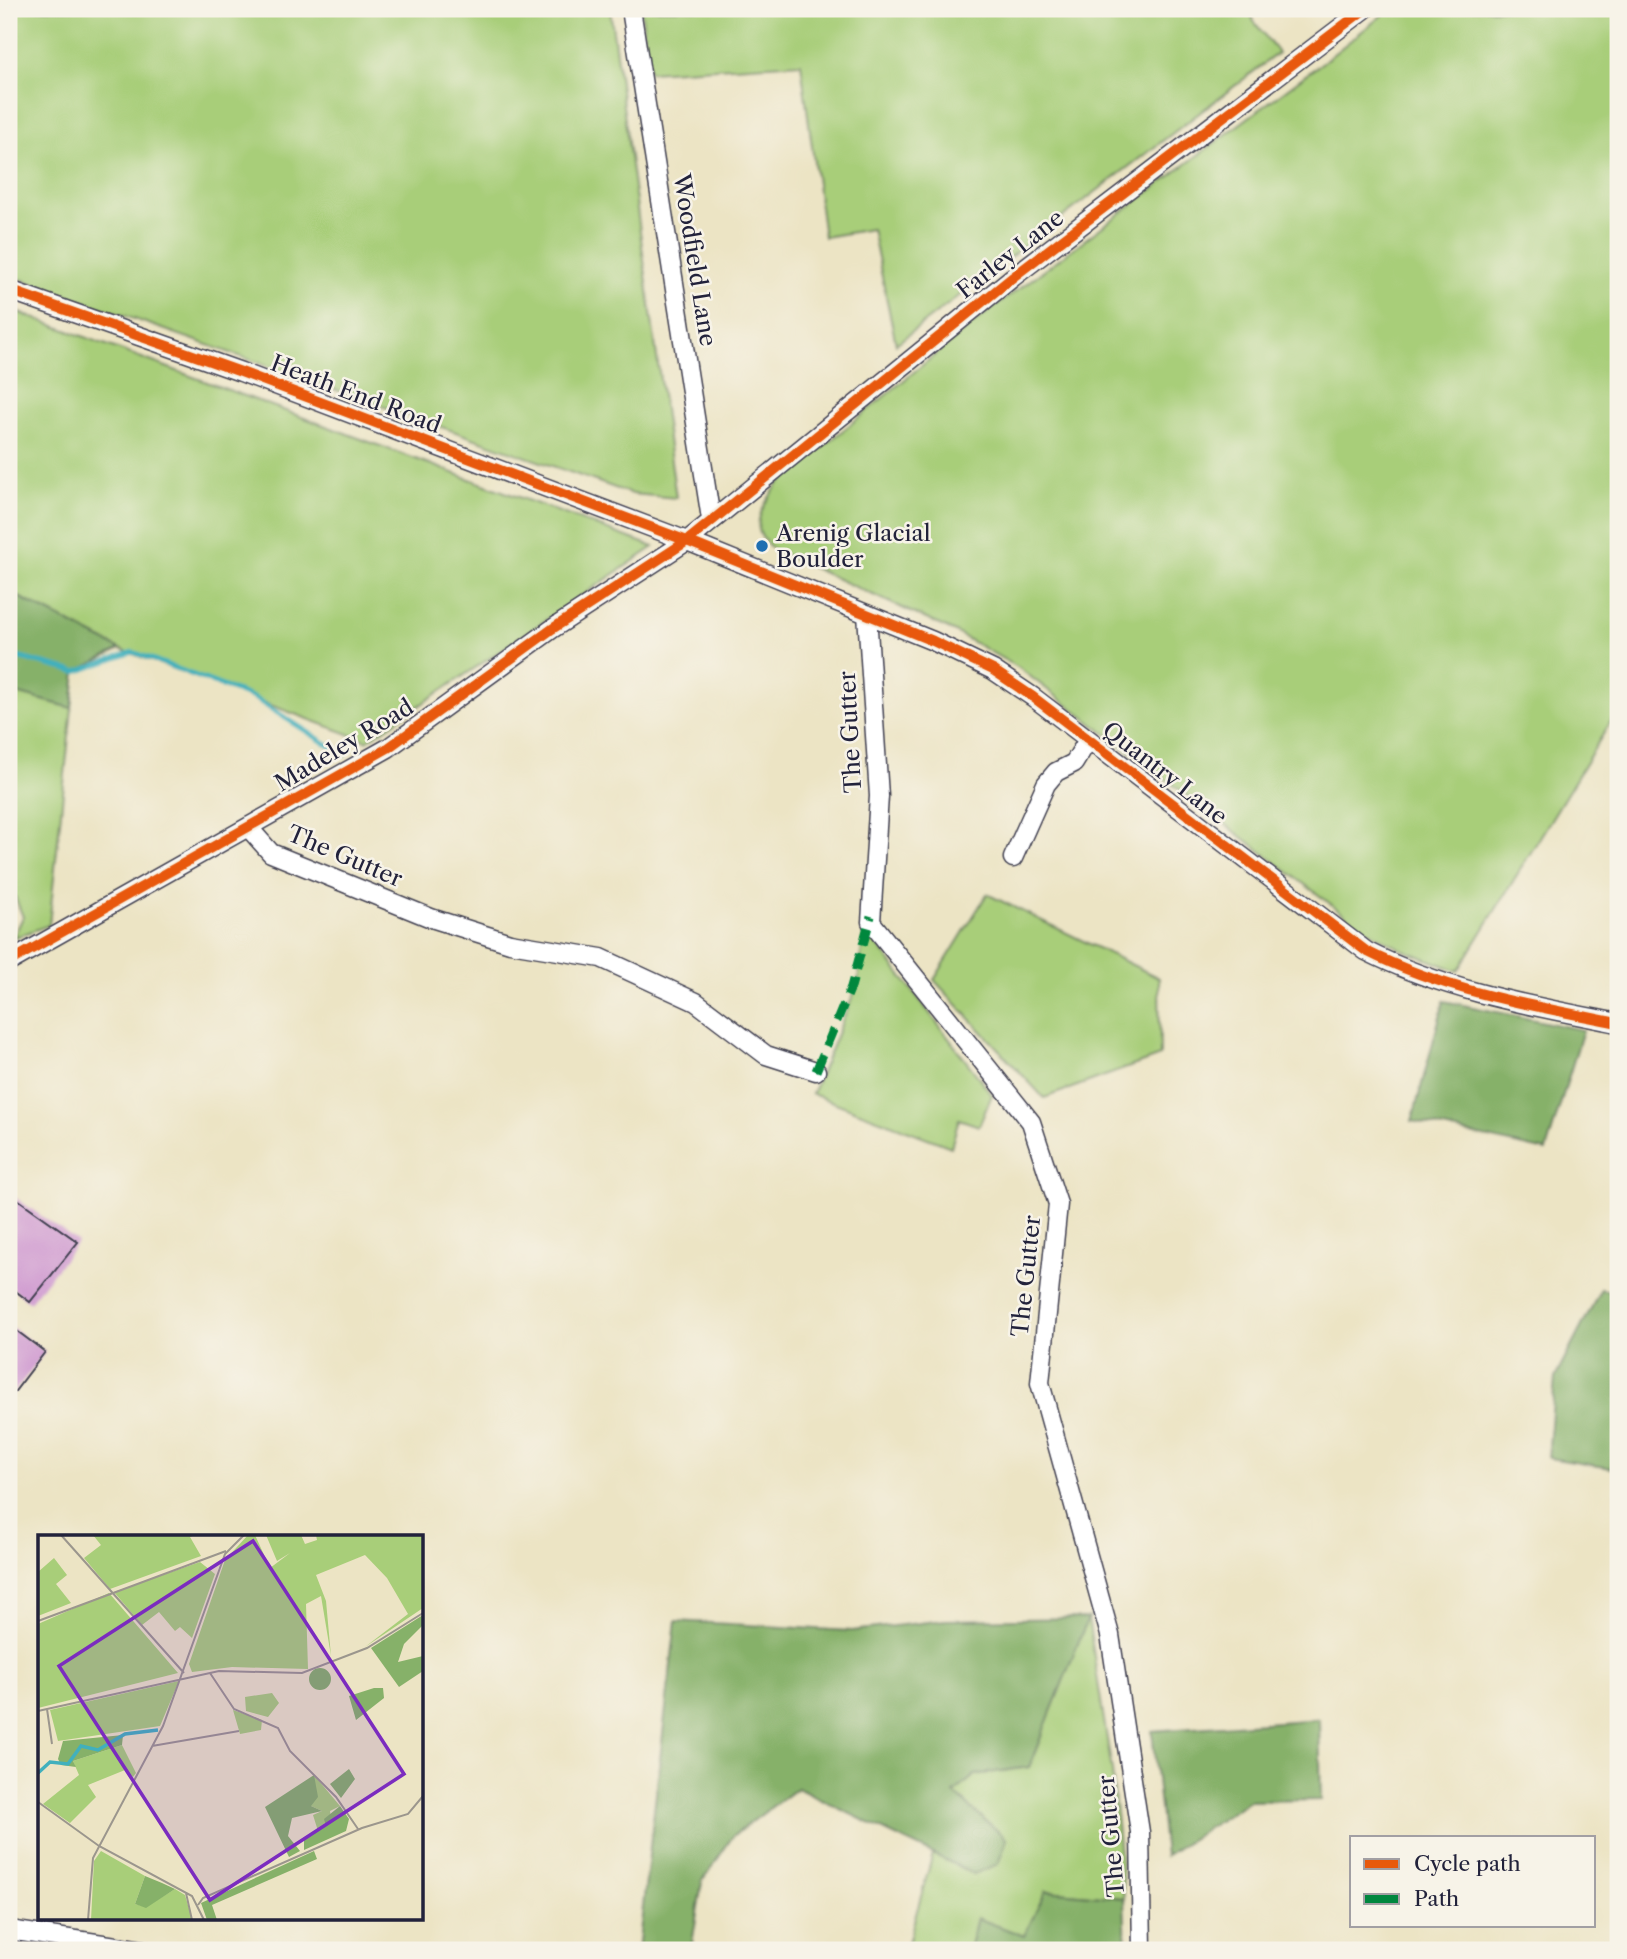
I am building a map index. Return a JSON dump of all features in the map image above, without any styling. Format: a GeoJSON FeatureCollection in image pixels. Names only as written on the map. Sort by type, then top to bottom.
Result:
{"type":"FeatureCollection","features":[{"type":"Feature","properties":{"kind":"street","name":"Woodfield Lane"},"geometry":{"type":"LineString","coordinates":[[631,9],[711,519]]}},
{"type":"Feature","properties":{"kind":"street","name":"Farley Lane"},"geometry":{"type":"LineString","coordinates":[[687,541],[1013,277],[1365,9]]}},
{"type":"Feature","properties":{"kind":"street","name":"Heath End Road"},"geometry":{"type":"LineString","coordinates":[[9,290],[241,372],[687,541]]}},
{"type":"Feature","properties":{"kind":"street","name":"Quantry Lane"},"geometry":{"type":"LineString","coordinates":[[687,541],[933,641],[993,670],[1366,951],[1409,973],[1464,990],[1618,1023]]}},
{"type":"Feature","properties":{"kind":"street","name":"Madeley Road"},"geometry":{"type":"LineString","coordinates":[[9,961],[388,748],[552,629],[687,541]]}},
{"type":"Feature","properties":{"kind":"street","name":"The Gutter"},"geometry":{"type":"LineString","coordinates":[[867,614],[879,796],[870,922],[1031,1122],[1058,1203],[1041,1383],[1110,1635],[1140,1832],[1142,1950]]}},
{"type":"Feature","properties":{"kind":"street"},"geometry":{"type":"LineString","coordinates":[[1013,858],[1046,784],[1056,772],[1074,763],[1088,740]]}},
{"type":"Feature","properties":{"kind":"street","name":"The Gutter"},"geometry":{"type":"LineString","coordinates":[[248,827],[271,853],[431,918],[510,943],[601,958],[696,1002],[766,1055],[816,1070]]}},
{"type":"Feature","properties":{"kind":"street"},"geometry":{"type":"LineString","coordinates":[[9,1930],[143,1950]]}},
{"type":"Feature","properties":{"kind":"green space"},"geometry":{"type":"Polygon","coordinates":[[[9,9],[610,9],[676,498],[632,494],[9,275],[9,9]]]}},
{"type":"Feature","properties":{"kind":"green space"},"geometry":{"type":"Polygon","coordinates":[[[641,9],[1251,9],[1253,20],[1278,53],[896,344],[872,229],[824,237],[801,63],[649,72],[641,9]]]}},
{"type":"Feature","properties":{"kind":"green space"},"geometry":{"type":"Polygon","coordinates":[[[1390,9],[1618,9],[1618,710],[1458,971],[1401,949],[1357,924],[1019,668],[953,631],[780,553],[762,537],[759,529],[761,512],[779,483],[976,321],[1390,9]]]}},
{"type":"Feature","properties":{"kind":"green space"},"geometry":{"type":"Polygon","coordinates":[[[9,309],[654,547],[367,741],[120,649],[9,592],[9,309]]]}},
{"type":"Feature","properties":{"kind":"green space"},"geometry":{"type":"Polygon","coordinates":[[[9,592],[120,649],[76,672],[72,708],[9,691],[9,592]]]}},
{"type":"Feature","properties":{"kind":"green space"},"geometry":{"type":"Polygon","coordinates":[[[9,691],[72,708],[49,925],[13,938],[23,917],[9,882],[9,691]]]}},
{"type":"Feature","properties":{"kind":"green space"},"geometry":{"type":"Polygon","coordinates":[[[987,894],[1159,978],[1160,1056],[1044,1098],[934,980],[987,894]]]}},
{"type":"Feature","properties":{"kind":"green space"},"geometry":{"type":"Polygon","coordinates":[[[864,927],[992,1095],[979,1126],[959,1119],[951,1147],[812,1094],[858,984],[864,927]]]}},
{"type":"Feature","properties":{"kind":"green space"},"geometry":{"type":"Polygon","coordinates":[[[1444,1001],[1583,1030],[1546,1151],[1412,1121],[1444,1001]]]}},
{"type":"Feature","properties":{"kind":"green space"},"geometry":{"type":"Polygon","coordinates":[[[1601,1289],[1618,1294],[1618,1469],[1548,1458],[1555,1378],[1601,1289]]]}},
{"type":"Feature","properties":{"kind":"green space"},"geometry":{"type":"Polygon","coordinates":[[[1088,1618],[1112,1771],[1124,1898],[1046,1891],[1024,1936],[977,1918],[969,1950],[906,1950],[933,1854],[974,1874],[1007,1839],[954,1793],[975,1775],[1029,1767],[1088,1618]]]}},
{"type":"Feature","properties":{"kind":"green space"},"geometry":{"type":"Polygon","coordinates":[[[1088,1618],[1029,1767],[975,1775],[954,1793],[1007,1839],[998,1864],[974,1874],[797,1788],[733,1836],[702,1882],[691,1950],[638,1950],[676,1621],[851,1631],[945,1620],[1088,1618]]]}},
{"type":"Feature","properties":{"kind":"green space"},"geometry":{"type":"Polygon","coordinates":[[[1319,1719],[1321,1800],[1249,1801],[1165,1856],[1152,1731],[1319,1719]]]}},
{"type":"Feature","properties":{"kind":"green space"},"geometry":{"type":"Polygon","coordinates":[[[1046,1891],[1124,1898],[1126,1950],[969,1950],[977,1918],[1024,1936],[1046,1891]]]}},
{"type":"Feature","properties":{"kind":"building"},"geometry":{"type":"Polygon","coordinates":[[[9,1193],[78,1242],[30,1302],[9,1286],[9,1193]]]}},
{"type":"Feature","properties":{"kind":"building"},"geometry":{"type":"Polygon","coordinates":[[[9,1325],[45,1352],[9,1399],[9,1325]]]}},
{"type":"Feature","properties":{"kind":"waterway"},"geometry":{"type":"LineString","coordinates":[[9,655],[76,672],[133,652],[254,698],[344,755]]}},
{"type":"Feature","properties":{"kind":"marked path"},"geometry":{"type":"LineString","coordinates":[[816,1071],[851,987],[871,916]]}},
{"type":"Feature","properties":{"kind":"cycle path"},"geometry":{"type":"LineString","coordinates":[[9,962],[388,748],[552,629],[687,541],[1013,277],[1365,9]]}},
{"type":"Feature","properties":{"kind":"cycle path"},"geometry":{"type":"LineString","coordinates":[[9,290],[241,372],[687,541],[933,641],[993,670],[1033,697],[1366,951],[1427,977],[1489,996],[1618,1023]]}},
{"type":"Feature","properties":{"kind":"place","name":"Arenig Glacial Boulder"},"geometry":{"type":"Point","coordinates":[762,546]}}]}
